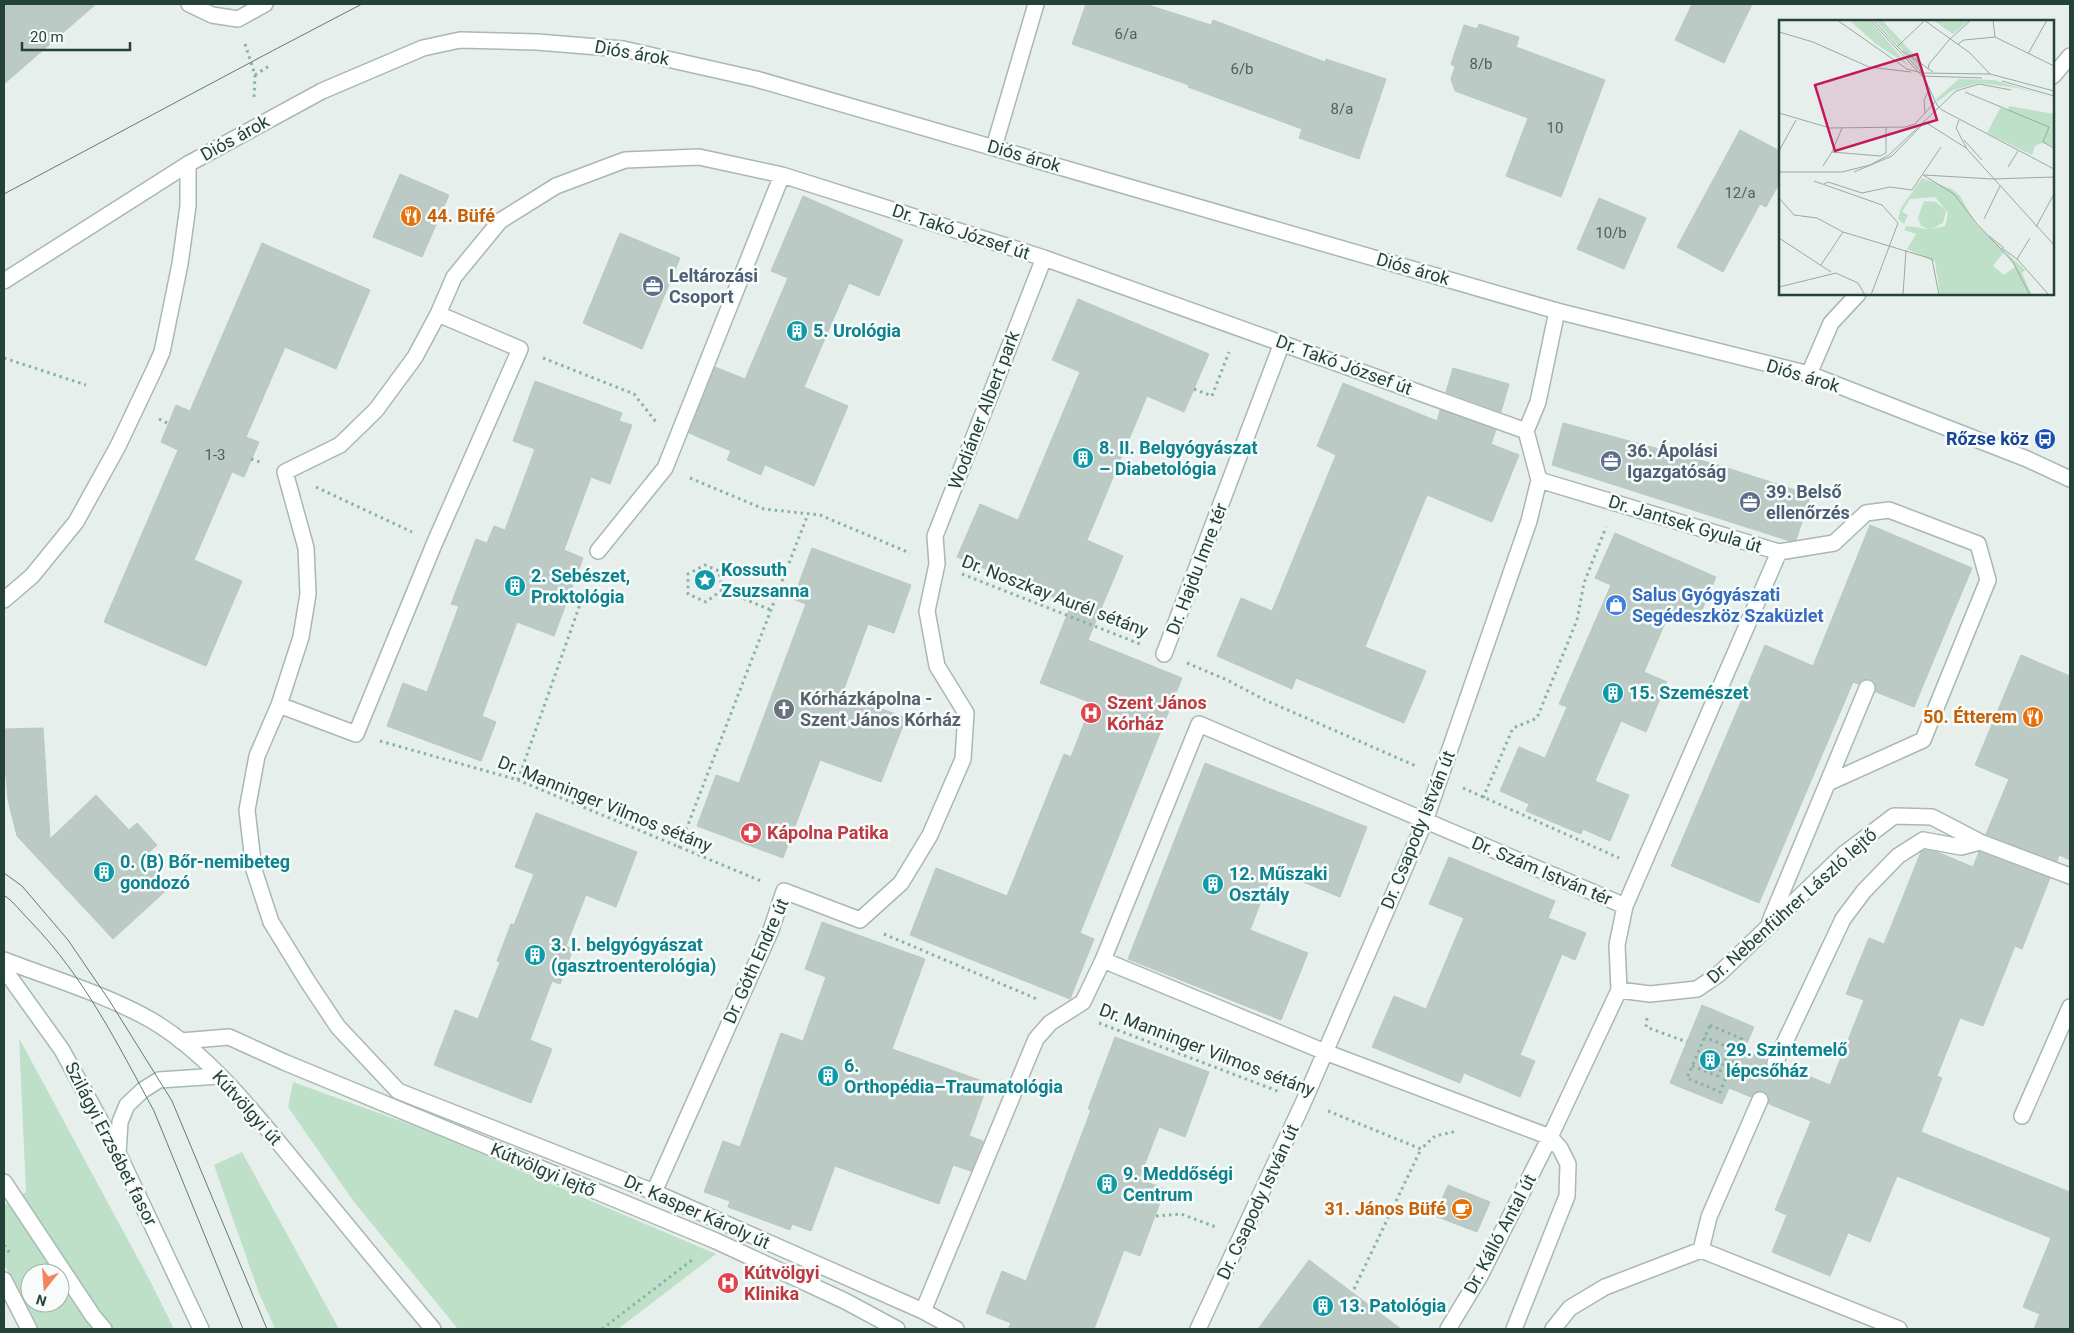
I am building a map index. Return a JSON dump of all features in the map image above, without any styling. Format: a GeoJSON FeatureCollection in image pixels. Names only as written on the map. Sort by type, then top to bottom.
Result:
{"type":"FeatureCollection","features":[{"type":"Feature","properties":{"kind":"street"},"geometry":{"type":"LineString","coordinates":[[189,4],[212,15],[238,19],[265,4]]}},
{"type":"Feature","properties":{"kind":"street"},"geometry":{"type":"LineString","coordinates":[[994,147],[1036,4]]}},
{"type":"Feature","properties":{"kind":"street","name":"Diós árok"},"geometry":{"type":"LineString","coordinates":[[4,281],[188,164],[322,91],[423,48],[460,40],[537,42],[623,48],[737,75],[994,147],[1557,311],[1809,374],[2028,459],[2070,479]]}},
{"type":"Feature","properties":{"kind":"street"},"geometry":{"type":"LineString","coordinates":[[2054,75],[2070,56]]}},
{"type":"Feature","properties":{"kind":"street","name":"Dr. Takó József út"},"geometry":{"type":"LineString","coordinates":[[279,705],[301,637],[308,594],[306,548],[285,472],[340,445],[376,410],[415,357],[438,314],[454,277],[500,221],[556,186],[625,160],[699,157],[782,175],[1044,258],[1526,431]]}},
{"type":"Feature","properties":{"kind":"street"},"geometry":{"type":"LineString","coordinates":[[4,600],[32,576],[76,522],[118,446],[162,352],[180,264],[188,206],[188,164]]}},
{"type":"Feature","properties":{"kind":"street"},"geometry":{"type":"LineString","coordinates":[[598,551],[665,468],[782,175]]}},
{"type":"Feature","properties":{"kind":"street","name":"Wodiáner Albert park"},"geometry":{"type":"LineString","coordinates":[[937,564],[935,536],[1044,258]]}},
{"type":"Feature","properties":{"kind":"street"},"geometry":{"type":"LineString","coordinates":[[1809,374],[1831,323],[1857,295]]}},
{"type":"Feature","properties":{"kind":"street"},"geometry":{"type":"LineString","coordinates":[[1526,431],[1538,402],[1557,311]]}},
{"type":"Feature","properties":{"kind":"street"},"geometry":{"type":"LineString","coordinates":[[279,705],[356,734],[435,542],[520,348],[438,314]]}},
{"type":"Feature","properties":{"kind":"street","name":"Dr. Hajdu Imre tér"},"geometry":{"type":"LineString","coordinates":[[1164,654],[1282,343]]}},
{"type":"Feature","properties":{"kind":"street","name":"Dr. Csapody István út"},"geometry":{"type":"LineString","coordinates":[[1198,1329],[1242,1238],[1304,1101],[1425,821],[1442,777],[1528,521],[1538,480],[1526,431]]}},
{"type":"Feature","properties":{"kind":"street","name":"Dr. Jantsek Gyula út"},"geometry":{"type":"LineString","coordinates":[[1538,480],[1779,552],[1624,906]]}},
{"type":"Feature","properties":{"kind":"street"},"geometry":{"type":"LineString","coordinates":[[1779,552],[1834,543],[1866,513],[1889,510],[1978,544],[1988,580],[1922,740],[1828,782]]}},
{"type":"Feature","properties":{"kind":"street"},"geometry":{"type":"LineString","coordinates":[[860,920],[901,882],[930,835],[963,759],[966,713],[937,666],[927,610],[937,564]]}},
{"type":"Feature","properties":{"kind":"street"},"geometry":{"type":"LineString","coordinates":[[1767,927],[1867,688]]}},
{"type":"Feature","properties":{"kind":"street","name":"Dr. Kasper Károly út"},"geometry":{"type":"LineString","coordinates":[[279,705],[257,756],[248,810],[254,870],[271,922],[308,982],[338,1027],[398,1090],[654,1192],[923,1312],[956,1329]]}},
{"type":"Feature","properties":{"kind":"street","name":"Dr. Szám István tér"},"geometry":{"type":"LineString","coordinates":[[1103,960],[1199,724],[1624,906],[1616,945],[1619,990],[1550,1137]]}},
{"type":"Feature","properties":{"kind":"street","name":"Dr. Nebenführer László lejtő"},"geometry":{"type":"LineString","coordinates":[[1619,990],[1650,994],[1697,989],[1719,974],[1844,854],[1894,816],[1932,817],[1980,842],[2070,876]]}},
{"type":"Feature","properties":{"kind":"street"},"geometry":{"type":"LineString","coordinates":[[1775,1063],[1843,919],[1864,891],[1898,856],[1923,840],[1961,847],[1980,842]]}},
{"type":"Feature","properties":{"kind":"street","name":"Dr. Góth Endre út"},"geometry":{"type":"LineString","coordinates":[[654,1192],[771,930],[784,891],[860,920]]}},
{"type":"Feature","properties":{"kind":"street","name":"Kútvölgyi út"},"geometry":{"type":"LineString","coordinates":[[4,960],[109,1000],[151,1021],[181,1041],[219,1076],[260,1119],[433,1329]]}},
{"type":"Feature","properties":{"kind":"street"},"geometry":{"type":"LineString","coordinates":[[923,1312],[1036,1039],[1050,1023],[1083,1002],[1103,960],[1325,1052],[1550,1137],[1560,1148],[1568,1164],[1567,1196],[1514,1329]]}},
{"type":"Feature","properties":{"kind":"street","name":"Szilágyi Erzsébet fasor"},"geometry":{"type":"LineString","coordinates":[[4,969],[62,1050],[118,1153],[201,1329]]}},
{"type":"Feature","properties":{"kind":"street"},"geometry":{"type":"LineString","coordinates":[[2022,1116],[2070,1007]]}},
{"type":"Feature","properties":{"kind":"street","name":"Kútvölgyi lejtő"},"geometry":{"type":"LineString","coordinates":[[181,1041],[229,1037],[293,1066],[716,1241],[845,1301],[897,1329]]}},
{"type":"Feature","properties":{"kind":"street"},"geometry":{"type":"LineString","coordinates":[[118,1153],[120,1122],[127,1105],[143,1090],[159,1080],[219,1076]]}},
{"type":"Feature","properties":{"kind":"street"},"geometry":{"type":"LineString","coordinates":[[1701,1250],[1709,1217],[1760,1100]]}},
{"type":"Feature","properties":{"kind":"street","name":"Dr. Kálló Antal út"},"geometry":{"type":"LineString","coordinates":[[1448,1329],[1480,1276],[1550,1137]]}},
{"type":"Feature","properties":{"kind":"street"},"geometry":{"type":"LineString","coordinates":[[4,1168],[5,1183],[93,1316],[104,1329]]}},
{"type":"Feature","properties":{"kind":"street"},"geometry":{"type":"LineString","coordinates":[[1553,1329],[1570,1308],[1605,1287],[1701,1250],[1899,1329]]}},
{"type":"Feature","properties":{"kind":"street"},"geometry":{"type":"LineString","coordinates":[[4,1280],[29,1329]]}},
{"type":"Feature","properties":{"kind":"path"},"geometry":{"type":"LineString","coordinates":[[238,19],[254,76],[254,128]]}},
{"type":"Feature","properties":{"kind":"path"},"geometry":{"type":"LineString","coordinates":[[254,76],[269,66]]}},
{"type":"Feature","properties":{"kind":"path"},"geometry":{"type":"LineString","coordinates":[[1194,389],[1212,396],[1239,328]]}},
{"type":"Feature","properties":{"kind":"path"},"geometry":{"type":"LineString","coordinates":[[520,348],[634,394],[656,422],[665,468]]}},
{"type":"Feature","properties":{"kind":"path"},"geometry":{"type":"LineString","coordinates":[[4,358],[86,385]]}},
{"type":"Feature","properties":{"kind":"path","name":"Dr. Noszkay Aurél sétány"},"geometry":{"type":"LineString","coordinates":[[665,468],[764,509],[820,515],[937,564],[1228,680],[1265,700],[1442,777],[1483,798],[1642,868]]}},
{"type":"Feature","properties":{"kind":"path"},"geometry":{"type":"LineString","coordinates":[[351,503],[411,531]]}},
{"type":"Feature","properties":{"kind":"path"},"geometry":{"type":"LineString","coordinates":[[1483,798],[1514,728],[1537,718],[1577,620],[1584,583],[1616,503]]}},
{"type":"Feature","properties":{"kind":"path"},"geometry":{"type":"LineString","coordinates":[[679,848],[808,514]]}},
{"type":"Feature","properties":{"kind":"path"},"geometry":{"type":"LineString","coordinates":[[705,564],[719,571],[722,590],[706,602],[688,594],[688,574],[705,564]]}},
{"type":"Feature","properties":{"kind":"path"},"geometry":{"type":"LineString","coordinates":[[518,780],[587,588]]}},
{"type":"Feature","properties":{"kind":"path"},"geometry":{"type":"LineString","coordinates":[[722,590],[771,610]]}},
{"type":"Feature","properties":{"kind":"path","name":"Dr. Manninger Vilmos sétány"},"geometry":{"type":"LineString","coordinates":[[356,734],[518,780],[784,891]]}},
{"type":"Feature","properties":{"kind":"path","name":"Dr. Manninger Vilmos sétány"},"geometry":{"type":"LineString","coordinates":[[860,920],[867,926],[905,944],[1070,1012],[1304,1101],[1421,1149]]}},
{"type":"Feature","properties":{"kind":"path"},"geometry":{"type":"LineString","coordinates":[[1650,994],[1646,1027],[1687,1042]]}},
{"type":"Feature","properties":{"kind":"path"},"geometry":{"type":"LineString","coordinates":[[1710,1025],[1742,1038],[1720,1092],[1686,1078],[1692,1066],[1710,1025]]}},
{"type":"Feature","properties":{"kind":"path"},"geometry":{"type":"LineString","coordinates":[[1692,1066],[1718,1076],[1730,1048],[1705,1037]]}},
{"type":"Feature","properties":{"kind":"path"},"geometry":{"type":"LineString","coordinates":[[1354,1290],[1421,1149],[1435,1136],[1462,1130]]}},
{"type":"Feature","properties":{"kind":"path"},"geometry":{"type":"LineString","coordinates":[[1156,1216],[1181,1214],[1242,1238]]}},
{"type":"Feature","properties":{"kind":"path"},"geometry":{"type":"LineString","coordinates":[[602,1329],[716,1241]]}},
{"type":"Feature","properties":{"kind":"green space"},"geometry":{"type":"Polygon","coordinates":[[[19,1038],[174,1329],[37,1329],[29,1313],[70,1313],[70,1263],[20,1263],[20,1296],[4,1264],[4,1205],[26,1192],[19,1038]]]}},
{"type":"Feature","properties":{"kind":"green space"},"geometry":{"type":"Polygon","coordinates":[[[293,1082],[420,1128],[716,1254],[618,1329],[458,1329],[354,1202],[288,1107],[293,1082]]]}},
{"type":"Feature","properties":{"kind":"green space"},"geometry":{"type":"Polygon","coordinates":[[[242,1152],[339,1329],[275,1329],[259,1293],[214,1165],[242,1152]]]}},
{"type":"Feature","properties":{"kind":"building"},"geometry":{"type":"Polygon","coordinates":[[[4,4],[96,4],[4,84],[4,4]]]}},
{"type":"Feature","properties":{"kind":"building"},"geometry":{"type":"Polygon","coordinates":[[[1086,4],[1145,4],[1211,25],[1213,20],[1325,62],[1326,59],[1386,79],[1359,159],[1299,138],[1302,129],[1188,87],[1189,85],[1072,44],[1086,4]]]}},
{"type":"Feature","properties":{"kind":"building"},"geometry":{"type":"Polygon","coordinates":[[[1692,4],[1752,4],[1724,63],[1675,40],[1692,4]]]}},
{"type":"Feature","properties":{"kind":"building"},"geometry":{"type":"Polygon","coordinates":[[[1479,24],[1519,37],[1516,47],[1605,80],[1561,197],[1506,176],[1528,118],[1455,91],[1451,79],[1455,67],[1451,64],[1464,25],[1477,29],[1479,24]]]}},
{"type":"Feature","properties":{"kind":"building"},"geometry":{"type":"Polygon","coordinates":[[[1740,130],[1779,150],[1779,184],[1766,207],[1760,204],[1723,272],[1677,247],[1740,130]]]}},
{"type":"Feature","properties":{"kind":"building","name":"44. Büfé"},"geometry":{"type":"Polygon","coordinates":[[[400,174],[449,195],[422,257],[373,237],[400,174]]]}},
{"type":"Feature","properties":{"kind":"building","name":"5. Urológia"},"geometry":{"type":"Polygon","coordinates":[[[803,196],[903,240],[879,296],[849,283],[804,387],[848,406],[814,486],[765,465],[761,475],[727,460],[731,451],[689,433],[715,367],[745,379],[788,278],[771,271],[803,196]]]}},
{"type":"Feature","properties":{"kind":"building"},"geometry":{"type":"Polygon","coordinates":[[[1599,198],[1646,218],[1624,269],[1577,249],[1599,198]]]}},
{"type":"Feature","properties":{"kind":"building"},"geometry":{"type":"Polygon","coordinates":[[[620,233],[680,258],[642,349],[583,323],[620,233]]]}},
{"type":"Feature","properties":{"kind":"building"},"geometry":{"type":"Polygon","coordinates":[[[262,243],[370,290],[336,369],[285,347],[246,437],[259,442],[244,477],[232,472],[194,560],[242,581],[206,666],[104,622],[178,450],[161,442],[176,405],[190,411],[262,243]]]}},
{"type":"Feature","properties":{"kind":"building"},"geometry":{"type":"Polygon","coordinates":[[[1078,299],[1209,354],[1184,412],[1147,396],[1087,540],[1123,556],[1088,640],[1182,678],[1080,933],[1094,939],[1070,999],[910,935],[936,868],[1007,896],[1064,754],[1071,757],[1092,703],[1040,683],[1071,605],[957,557],[980,504],[1018,520],[1080,372],[1052,360],[1078,299]]]}},
{"type":"Feature","properties":{"kind":"building"},"geometry":{"type":"Polygon","coordinates":[[[1453,368],[1509,384],[1501,412],[1446,392],[1453,368]]]}},
{"type":"Feature","properties":{"kind":"building","name":"2. Sebészet, Proktológia"},"geometry":{"type":"Polygon","coordinates":[[[535,381],[622,413],[619,421],[632,425],[610,484],[591,477],[564,550],[583,558],[554,636],[517,622],[482,716],[496,722],[481,761],[387,726],[403,683],[427,692],[459,606],[451,604],[476,539],[487,543],[494,526],[505,530],[535,449],[513,441],[535,381]]]}},
{"type":"Feature","properties":{"kind":"building"},"geometry":{"type":"Polygon","coordinates":[[[1343,383],[1437,421],[1440,410],[1496,430],[1491,444],[1519,455],[1492,522],[1427,495],[1365,647],[1426,671],[1404,723],[1296,678],[1292,689],[1217,656],[1241,598],[1272,611],[1336,455],[1317,446],[1343,383]]]}},
{"type":"Feature","properties":{"kind":"building"},"geometry":{"type":"Polygon","coordinates":[[[1563,423],[1718,465],[1811,495],[1796,540],[1790,541],[1552,465],[1563,423]]]}},
{"type":"Feature","properties":{"kind":"building"},"geometry":{"type":"Polygon","coordinates":[[[1870,525],[1972,568],[1914,707],[1876,692],[1875,683],[1870,679],[1862,680],[1858,684],[1853,682],[1759,903],[1671,866],[1765,645],[1813,666],[1870,525]]]}},
{"type":"Feature","properties":{"kind":"building","name":"15. Szemészet"},"geometry":{"type":"Polygon","coordinates":[[[1615,533],[1716,577],[1697,622],[1670,611],[1644,672],[1667,682],[1646,732],[1621,721],[1595,781],[1629,795],[1610,841],[1583,829],[1581,834],[1526,811],[1529,804],[1500,791],[1519,747],[1545,758],[1567,707],[1559,704],[1611,585],[1595,578],[1615,533]]]}},
{"type":"Feature","properties":{"kind":"building"},"geometry":{"type":"Polygon","coordinates":[[[812,548],[911,585],[894,633],[868,624],[842,694],[906,718],[881,782],[820,760],[783,858],[697,826],[716,775],[739,783],[806,604],[793,599],[812,548]]]}},
{"type":"Feature","properties":{"kind":"building","name":"50. Étterem"},"geometry":{"type":"Polygon","coordinates":[[[2021,655],[2070,676],[2070,860],[2059,855],[2057,861],[1986,834],[2009,779],[1975,765],[2021,655]]]}},
{"type":"Feature","properties":{"kind":"building","name":"0. (B) Bőr-nemibeteg gondozó"},"geometry":{"type":"Polygon","coordinates":[[[43,728],[50,839],[96,795],[129,830],[137,823],[157,845],[144,857],[171,886],[113,939],[17,836],[8,800],[4,729],[43,728]]]}},
{"type":"Feature","properties":{"kind":"building","name":"12. Műszaki Osztály"},"geometry":{"type":"Polygon","coordinates":[[[1205,763],[1367,827],[1340,897],[1273,870],[1250,930],[1308,953],[1281,1020],[1128,959],[1205,763]]]}},
{"type":"Feature","properties":{"kind":"building","name":"3. I. belgyógyászat (gasztroenterológia)"},"geometry":{"type":"Polygon","coordinates":[[[536,813],[637,852],[616,907],[586,895],[566,946],[573,949],[560,984],[552,981],[530,1040],[552,1049],[531,1103],[434,1065],[455,1010],[478,1019],[500,962],[497,961],[511,924],[514,925],[534,874],[515,867],[536,813]]]}},
{"type":"Feature","properties":{"kind":"building"},"geometry":{"type":"Polygon","coordinates":[[[1925,850],[1937,852],[1973,867],[1979,852],[2050,878],[2022,949],[2015,946],[1983,1026],[1960,1018],[1937,1076],[1942,1078],[1921,1132],[2070,1192],[2070,1329],[2034,1329],[2040,1314],[2023,1307],[2051,1238],[1897,1176],[1870,1242],[1848,1233],[1830,1276],[1772,1252],[1787,1215],[1775,1210],[1811,1121],[1769,1104],[1768,1095],[1763,1091],[1755,1092],[1751,1097],[1729,1088],[1722,1104],[1670,1083],[1702,1005],[1754,1027],[1744,1050],[1766,1060],[1767,1068],[1771,1071],[1780,1071],[1784,1066],[1830,1085],[1864,1000],[1846,994],[1869,938],[1884,944],[1921,852],[1925,850]]]}},
{"type":"Feature","properties":{"kind":"building"},"geometry":{"type":"Polygon","coordinates":[[[1449,857],[1555,901],[1548,918],[1586,933],[1575,960],[1562,954],[1520,1055],[1535,1061],[1520,1097],[1464,1073],[1460,1083],[1372,1047],[1394,996],[1426,1009],[1464,918],[1429,904],[1449,857]]]}},
{"type":"Feature","properties":{"kind":"building","name":"6. Orthopédia–Traumatológia"},"geometry":{"type":"Polygon","coordinates":[[[822,922],[925,959],[892,1049],[988,1083],[969,1136],[983,1141],[971,1171],[953,1165],[939,1204],[835,1166],[811,1231],[792,1224],[790,1230],[728,1207],[730,1201],[704,1192],[723,1141],[740,1147],[781,1033],[803,1041],[826,977],[805,969],[822,922]]]}},
{"type":"Feature","properties":{"kind":"building","name":"9. Meddőségi Centrum"},"geometry":{"type":"Polygon","coordinates":[[[1115,1037],[1209,1072],[1185,1137],[1159,1127],[1139,1179],[1165,1189],[1140,1256],[1124,1250],[1094,1329],[1008,1329],[1011,1323],[986,1313],[1002,1271],[1026,1281],[1091,1110],[1088,1109],[1115,1037]]]}},
{"type":"Feature","properties":{"kind":"building","name":"31. János Büfé"},"geometry":{"type":"Polygon","coordinates":[[[1448,1185],[1490,1202],[1477,1232],[1435,1216],[1448,1185]]]}},
{"type":"Feature","properties":{"kind":"building","name":"13. Patológia"},"geometry":{"type":"Polygon","coordinates":[[[1309,1260],[1401,1329],[1258,1329],[1309,1260]]]}},
{"type":"Feature","properties":{"kind":"tram line"},"geometry":{"type":"LineString","coordinates":[[4,194],[362,4]]}},
{"type":"Feature","properties":{"kind":"tram line"},"geometry":{"type":"LineString","coordinates":[[4,873],[22,886],[68,940],[109,1000],[172,1101],[267,1329]]}},
{"type":"Feature","properties":{"kind":"tram line"},"geometry":{"type":"LineString","coordinates":[[4,895],[15,904],[68,966],[99,1012],[127,1061],[154,1111],[243,1329]]}},
{"type":"Feature","properties":{"kind":"place","name":"44. Büfé"},"geometry":{"type":"Point","coordinates":[411,216]}},
{"type":"Feature","properties":{"kind":"place","name":"Leltározási Csoport"},"geometry":{"type":"Point","coordinates":[653,286]}},
{"type":"Feature","properties":{"kind":"place","name":"5. Urológia"},"geometry":{"type":"Point","coordinates":[797,331]}},
{"type":"Feature","properties":{"kind":"place","name":"Rőzse köz"},"geometry":{"type":"Point","coordinates":[2045,439]}},
{"type":"Feature","properties":{"kind":"place","name":"8. II. Belgyógyászat – Diabetológia"},"geometry":{"type":"Point","coordinates":[1083,458]}},
{"type":"Feature","properties":{"kind":"place","name":"36. Ápolási Igazgatóság"},"geometry":{"type":"Point","coordinates":[1611,461]}},
{"type":"Feature","properties":{"kind":"place","name":"39. Belső ellenőrzés"},"geometry":{"type":"Point","coordinates":[1750,502]}},
{"type":"Feature","properties":{"kind":"place","name":"Kossuth Zsuzsanna"},"geometry":{"type":"Point","coordinates":[705,580]}},
{"type":"Feature","properties":{"kind":"place","name":"2. Sebészet, Proktológia"},"geometry":{"type":"Point","coordinates":[515,586]}},
{"type":"Feature","properties":{"kind":"place","name":"Salus Gyógyászati Segédeszköz Szaküzlet"},"geometry":{"type":"Point","coordinates":[1616,605]}},
{"type":"Feature","properties":{"kind":"place","name":"15. Szemészet"},"geometry":{"type":"Point","coordinates":[1613,693]}},
{"type":"Feature","properties":{"kind":"place","name":"Kórházkápolna - Szent János Kórház"},"geometry":{"type":"Point","coordinates":[784,709]}},
{"type":"Feature","properties":{"kind":"place","name":"Szent János Kórház"},"geometry":{"type":"Point","coordinates":[1091,713]}},
{"type":"Feature","properties":{"kind":"place","name":"50. Étterem"},"geometry":{"type":"Point","coordinates":[2033,717]}},
{"type":"Feature","properties":{"kind":"place","name":"Kápolna Patika"},"geometry":{"type":"Point","coordinates":[751,833]}},
{"type":"Feature","properties":{"kind":"place","name":"0. (B) Bőr-nemibeteg gondozó"},"geometry":{"type":"Point","coordinates":[104,872]}},
{"type":"Feature","properties":{"kind":"place","name":"12. Műszaki Osztály"},"geometry":{"type":"Point","coordinates":[1213,884]}},
{"type":"Feature","properties":{"kind":"place","name":"3. I. belgyógyászat (gasztroenterológia)"},"geometry":{"type":"Point","coordinates":[535,955]}},
{"type":"Feature","properties":{"kind":"place","name":"29. Szintemelő lépcsőház"},"geometry":{"type":"Point","coordinates":[1710,1060]}},
{"type":"Feature","properties":{"kind":"place","name":"6. Orthopédia–Traumatológia"},"geometry":{"type":"Point","coordinates":[828,1076]}},
{"type":"Feature","properties":{"kind":"place","name":"9. Meddőségi Centrum"},"geometry":{"type":"Point","coordinates":[1107,1184]}},
{"type":"Feature","properties":{"kind":"place","name":"31. János Büfé"},"geometry":{"type":"Point","coordinates":[1462,1209]}},
{"type":"Feature","properties":{"kind":"place","name":"Kútvölgyi Klinika"},"geometry":{"type":"Point","coordinates":[728,1283]}},
{"type":"Feature","properties":{"kind":"place","name":"13. Patológia"},"geometry":{"type":"Point","coordinates":[1323,1306]}}]}
